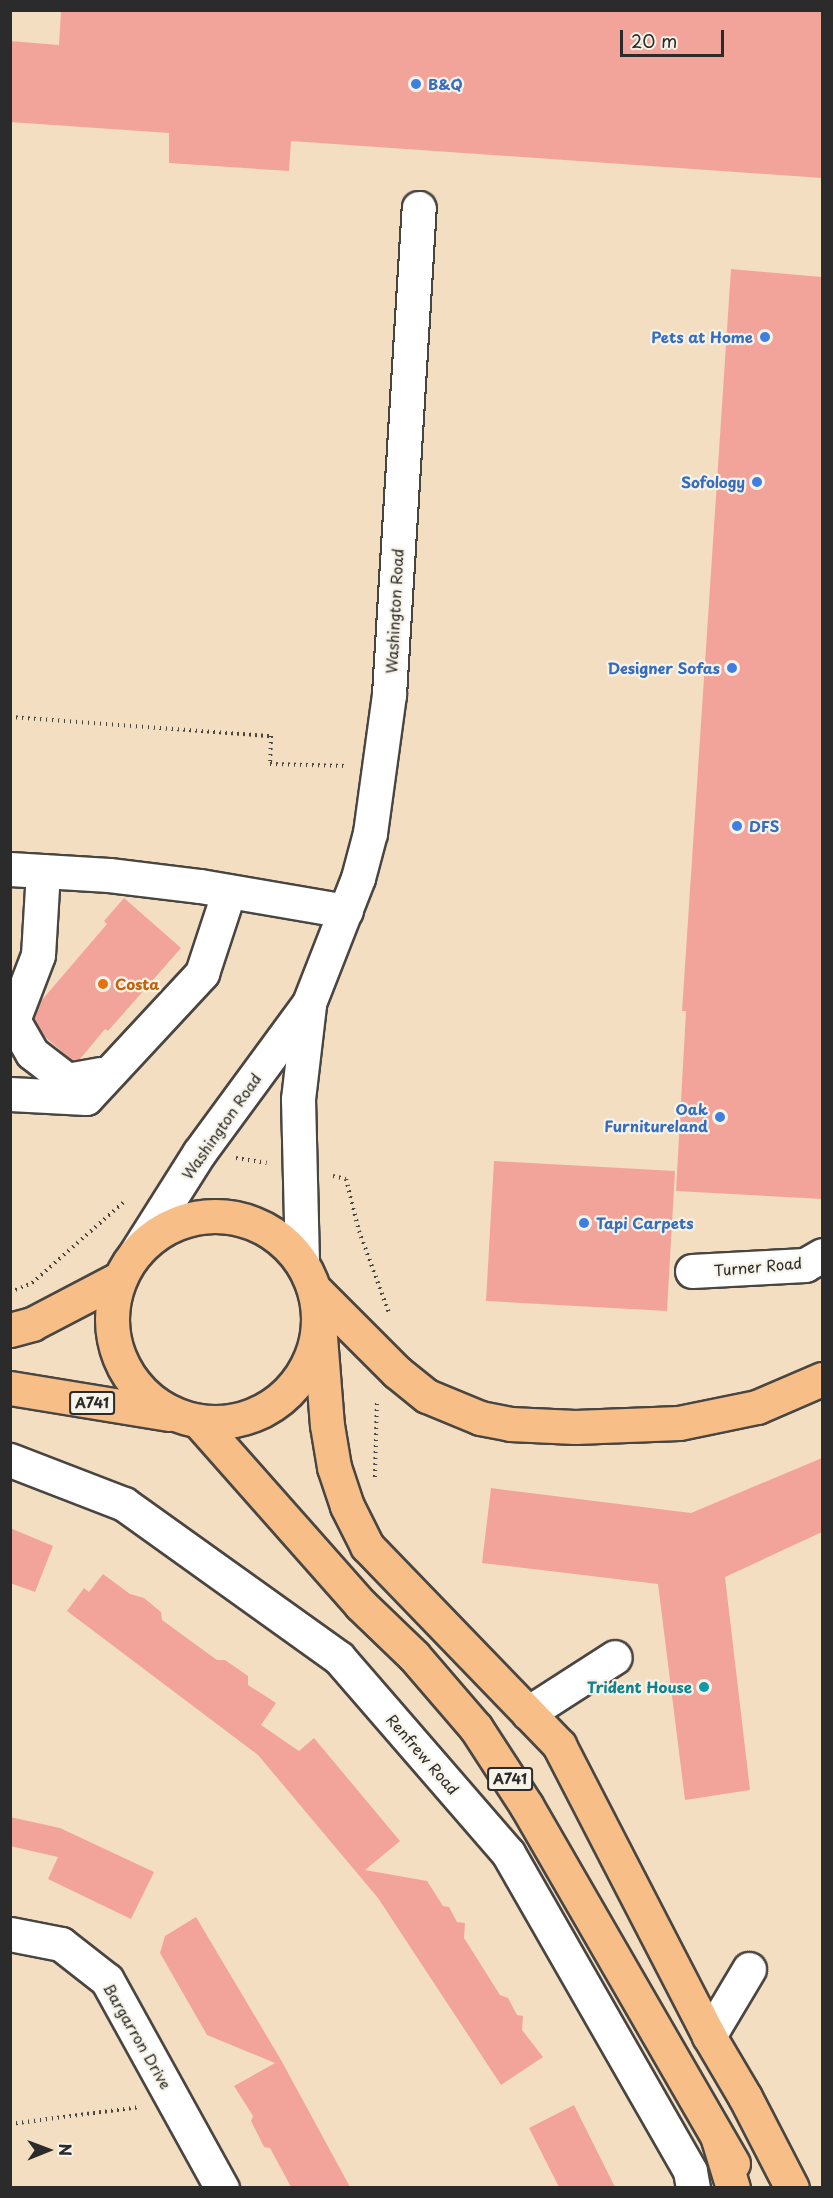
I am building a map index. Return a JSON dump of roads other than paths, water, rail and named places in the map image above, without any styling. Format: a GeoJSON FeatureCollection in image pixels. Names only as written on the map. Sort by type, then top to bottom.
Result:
{"type":"FeatureCollection","features":[{"type":"Feature","properties":{"kind":"main road"},"geometry":{"type":"LineString","coordinates":[[10,1330],[32,1324],[129,1265],[161,1231],[190,1219],[222,1215],[252,1222],[280,1238],[302,1262],[316,1291],[397,1372],[427,1396],[480,1418],[510,1424],[575,1427],[679,1423],[757,1407],[822,1379]]}},
{"type":"Feature","properties":{"kind":"main road"},"geometry":{"type":"LineString","coordinates":[[129,1265],[112,1310],[114,1341],[125,1371],[145,1396],[187,1419],[231,1422],[271,1407],[296,1385],[313,1356],[319,1324]]}},
{"type":"Feature","properties":{"kind":"main road"},"geometry":{"type":"LineString","coordinates":[[316,1291],[327,1425],[334,1467],[347,1506],[367,1546],[559,1745],[709,2036],[745,2097],[792,2187]]}},
{"type":"Feature","properties":{"kind":"main road","name":"A741"},"geometry":{"type":"LineString","coordinates":[[10,1388],[187,1419],[360,1604],[414,1656],[476,1728],[526,1804],[718,2139],[748,2187]]}},
{"type":"Feature","properties":{"kind":"main road"},"geometry":{"type":"LineString","coordinates":[[718,2139],[733,2187]]}},
{"type":"Feature","properties":{"kind":"street","name":"Washington Road"},"geometry":{"type":"LineString","coordinates":[[129,1265],[199,1153],[309,1003],[346,911],[370,833],[389,694],[419,208]]}},
{"type":"Feature","properties":{"kind":"street"},"geometry":{"type":"LineString","coordinates":[[110,1073],[67,1080],[32,1053],[13,1020],[39,955],[24,870],[109,875],[229,891],[346,911]]}},
{"type":"Feature","properties":{"kind":"street"},"geometry":{"type":"LineString","coordinates":[[10,1094],[87,1098],[202,973],[229,891]]}},
{"type":"Feature","properties":{"kind":"street","name":"Washington Road"},"geometry":{"type":"LineString","coordinates":[[302,1262],[298,1100],[309,1003]]}},
{"type":"Feature","properties":{"kind":"street","name":"Turner Road"},"geometry":{"type":"LineString","coordinates":[[692,1271],[805,1265],[822,1254]]}},
{"type":"Feature","properties":{"kind":"street","name":"Renfrew Road"},"geometry":{"type":"LineString","coordinates":[[10,1460],[124,1504],[339,1658],[508,1854],[690,2170],[693,2187]]}},
{"type":"Feature","properties":{"kind":"street"},"geometry":{"type":"LineString","coordinates":[[528,1713],[615,1657]]}},
{"type":"Feature","properties":{"kind":"street","name":"Bargarron Drive"},"geometry":{"type":"LineString","coordinates":[[13,1943],[61,1944],[107,1980],[222,2187]]}},
{"type":"Feature","properties":{"kind":"street"},"geometry":{"type":"LineString","coordinates":[[709,2036],[749,1969]]}},
{"type":"Feature","properties":{"kind":"place","name":"B&Q"},"geometry":{"type":"Point","coordinates":[416,84]}},
{"type":"Feature","properties":{"kind":"place","name":"Pets at Home"},"geometry":{"type":"Point","coordinates":[765,337]}},
{"type":"Feature","properties":{"kind":"place","name":"Sofology"},"geometry":{"type":"Point","coordinates":[757,482]}},
{"type":"Feature","properties":{"kind":"place","name":"Designer Sofas"},"geometry":{"type":"Point","coordinates":[732,668]}},
{"type":"Feature","properties":{"kind":"place","name":"DFS"},"geometry":{"type":"Point","coordinates":[737,826]}},
{"type":"Feature","properties":{"kind":"place","name":"Costa"},"geometry":{"type":"Point","coordinates":[103,984]}},
{"type":"Feature","properties":{"kind":"place","name":"Oak Furnitureland"},"geometry":{"type":"Point","coordinates":[720,1117]}},
{"type":"Feature","properties":{"kind":"place","name":"Tapi Carpets"},"geometry":{"type":"Point","coordinates":[584,1223]}},
{"type":"Feature","properties":{"kind":"place","name":"Trident House"},"geometry":{"type":"Point","coordinates":[704,1687]}}]}
